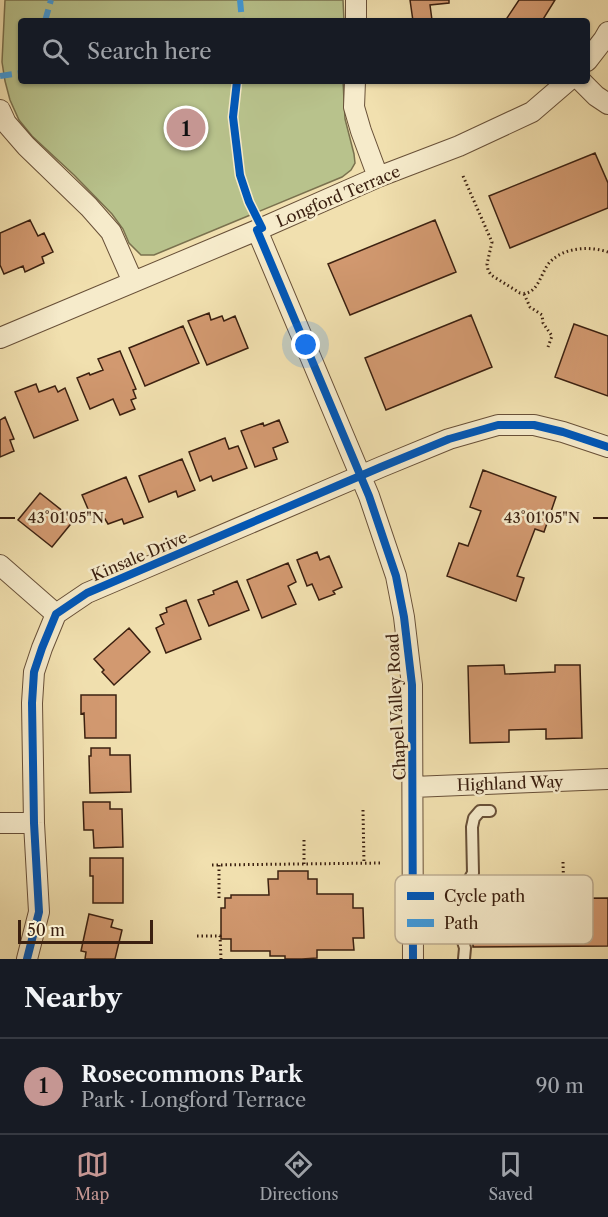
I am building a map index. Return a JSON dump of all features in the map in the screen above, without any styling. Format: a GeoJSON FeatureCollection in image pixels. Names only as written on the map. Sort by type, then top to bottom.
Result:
{"type":"FeatureCollection","features":[{"type":"Feature","properties":{"kind":"street"},"geometry":{"type":"LineString","coordinates":[[356,0],[356,18]]}},
{"type":"Feature","properties":{"kind":"street"},"geometry":{"type":"LineString","coordinates":[[590,57],[608,32]]}},
{"type":"Feature","properties":{"kind":"street"},"geometry":{"type":"LineString","coordinates":[[355,84],[354,107],[378,177]]}},
{"type":"Feature","properties":{"kind":"street","name":"Longford Terrace"},"geometry":{"type":"LineString","coordinates":[[0,338],[378,177],[459,146],[532,112],[565,84]]}},
{"type":"Feature","properties":{"kind":"street"},"geometry":{"type":"LineString","coordinates":[[584,84],[608,104]]}},
{"type":"Feature","properties":{"kind":"street"},"geometry":{"type":"LineString","coordinates":[[0,110],[6,123],[26,146],[111,231],[133,282]]}},
{"type":"Feature","properties":{"kind":"street","name":"Chapel Valley Road"},"geometry":{"type":"LineString","coordinates":[[257,230],[369,496],[396,576],[404,617],[412,685],[413,875]]}},
{"type":"Feature","properties":{"kind":"street","name":"Kinsale Drive"},"geometry":{"type":"LineString","coordinates":[[56,614],[87,593],[449,439],[498,425],[534,424],[608,447]]}},
{"type":"Feature","properties":{"kind":"street"},"geometry":{"type":"LineString","coordinates":[[0,565],[56,614],[34,672],[32,703],[34,823],[39,912],[27,959]]}},
{"type":"Feature","properties":{"kind":"street","name":"Highland Way"},"geometry":{"type":"LineString","coordinates":[[413,787],[608,779]]}},
{"type":"Feature","properties":{"kind":"street"},"geometry":{"type":"LineString","coordinates":[[0,823],[34,823]]}},
{"type":"Feature","properties":{"kind":"lane"},"geometry":{"type":"LineString","coordinates":[[471,875],[474,818],[480,811],[490,811]]}},
{"type":"Feature","properties":{"kind":"lane"},"geometry":{"type":"LineString","coordinates":[[464,944],[464,959]]}},
{"type":"Feature","properties":{"kind":"path"},"geometry":{"type":"LineString","coordinates":[[464,176],[492,242],[487,264],[488,270],[491,275],[520,293],[531,291],[540,281],[549,263],[560,254],[589,248],[608,252]]}},
{"type":"Feature","properties":{"kind":"path"},"geometry":{"type":"LineString","coordinates":[[524,294],[530,307],[542,315],[543,323],[552,336],[548,347]]}},
{"type":"Feature","properties":{"kind":"path"},"geometry":{"type":"LineString","coordinates":[[363,810],[364,864]]}},
{"type":"Feature","properties":{"kind":"path"},"geometry":{"type":"LineString","coordinates":[[304,840],[304,864]]}},
{"type":"Feature","properties":{"kind":"path"},"geometry":{"type":"LineString","coordinates":[[563,861],[563,875]]}},
{"type":"Feature","properties":{"kind":"path"},"geometry":{"type":"LineString","coordinates":[[212,865],[383,863]]}},
{"type":"Feature","properties":{"kind":"path"},"geometry":{"type":"LineString","coordinates":[[219,865],[219,898]]}},
{"type":"Feature","properties":{"kind":"path"},"geometry":{"type":"LineString","coordinates":[[197,936],[220,936],[221,959]]}},
{"type":"Feature","properties":{"kind":"green space"},"geometry":{"type":"Polygon","coordinates":[[[5,0],[343,0],[344,18],[18,18],[18,84],[343,84],[345,119],[355,163],[351,170],[342,177],[154,255],[141,255],[129,243],[123,229],[112,214],[32,136],[19,120],[10,100],[2,62],[5,0]]]}},
{"type":"Feature","properties":{"kind":"building"},"geometry":{"type":"Polygon","coordinates":[[[410,0],[449,0],[449,3],[430,5],[432,18],[413,18],[410,0]]]}},
{"type":"Feature","properties":{"kind":"building"},"geometry":{"type":"Polygon","coordinates":[[[519,0],[555,0],[544,18],[507,18],[519,0]]]}},
{"type":"Feature","properties":{"kind":"building"},"geometry":{"type":"Polygon","coordinates":[[[595,153],[608,183],[608,208],[510,248],[489,196],[595,153]]]}},
{"type":"Feature","properties":{"kind":"building"},"geometry":{"type":"Polygon","coordinates":[[[30,220],[38,236],[44,233],[53,252],[42,257],[44,263],[25,272],[23,266],[4,274],[0,265],[0,233],[30,220]]]}},
{"type":"Feature","properties":{"kind":"building"},"geometry":{"type":"Polygon","coordinates":[[[435,220],[456,272],[350,315],[328,264],[435,220]]]}},
{"type":"Feature","properties":{"kind":"building"},"geometry":{"type":"Polygon","coordinates":[[[209,313],[211,320],[222,316],[224,321],[235,316],[248,348],[207,365],[188,321],[209,313]]]}},
{"type":"Feature","properties":{"kind":"building"},"geometry":{"type":"Polygon","coordinates":[[[471,315],[492,367],[386,410],[365,358],[471,315]]]}},
{"type":"Feature","properties":{"kind":"building"},"geometry":{"type":"Polygon","coordinates":[[[574,324],[608,336],[608,396],[555,377],[574,324]]]}},
{"type":"Feature","properties":{"kind":"building"},"geometry":{"type":"Polygon","coordinates":[[[183,326],[199,363],[145,386],[129,348],[183,326]]]}},
{"type":"Feature","properties":{"kind":"building"},"geometry":{"type":"Polygon","coordinates":[[[120,351],[136,389],[133,390],[136,398],[131,400],[135,409],[120,415],[113,399],[90,409],[77,378],[103,370],[98,359],[120,351]]]}},
{"type":"Feature","properties":{"kind":"building"},"geometry":{"type":"Polygon","coordinates":[[[36,384],[39,392],[55,386],[58,392],[65,388],[78,420],[34,438],[15,392],[36,384]]]}},
{"type":"Feature","properties":{"kind":"building"},"geometry":{"type":"Polygon","coordinates":[[[5,417],[14,439],[10,440],[14,451],[0,457],[0,420],[5,417]]]}},
{"type":"Feature","properties":{"kind":"building"},"geometry":{"type":"Polygon","coordinates":[[[279,420],[288,442],[273,448],[277,459],[255,467],[241,431],[279,420]]]}},
{"type":"Feature","properties":{"kind":"building"},"geometry":{"type":"Polygon","coordinates":[[[225,438],[229,449],[238,446],[247,468],[213,481],[211,476],[200,481],[189,452],[225,438]]]}},
{"type":"Feature","properties":{"kind":"building"},"geometry":{"type":"Polygon","coordinates":[[[182,459],[195,490],[178,497],[176,491],[149,502],[139,476],[182,459]]]}},
{"type":"Feature","properties":{"kind":"building"},"geometry":{"type":"Polygon","coordinates":[[[483,470],[556,497],[544,532],[535,529],[517,576],[524,578],[516,601],[447,576],[459,543],[468,546],[481,511],[470,507],[483,470]]]}},
{"type":"Feature","properties":{"kind":"building"},"geometry":{"type":"Polygon","coordinates":[[[126,477],[143,517],[124,524],[122,519],[108,524],[105,519],[94,523],[82,495],[126,477]]]}},
{"type":"Feature","properties":{"kind":"building"},"geometry":{"type":"Polygon","coordinates":[[[40,493],[74,520],[52,547],[18,520],[40,493]]]}},
{"type":"Feature","properties":{"kind":"building"},"geometry":{"type":"Polygon","coordinates":[[[317,552],[320,560],[329,556],[342,587],[333,591],[335,594],[319,600],[312,584],[307,586],[297,560],[317,552]]]}},
{"type":"Feature","properties":{"kind":"building"},"geometry":{"type":"Polygon","coordinates":[[[288,563],[296,582],[288,586],[296,604],[262,618],[247,580],[288,563]]]}},
{"type":"Feature","properties":{"kind":"building"},"geometry":{"type":"Polygon","coordinates":[[[237,581],[249,610],[209,626],[198,600],[237,581]]]}},
{"type":"Feature","properties":{"kind":"building"},"geometry":{"type":"Polygon","coordinates":[[[186,600],[201,639],[166,653],[156,628],[164,624],[160,615],[167,612],[166,608],[186,600]]]}},
{"type":"Feature","properties":{"kind":"building"},"geometry":{"type":"Polygon","coordinates":[[[129,628],[150,652],[114,685],[94,659],[129,628]]]}},
{"type":"Feature","properties":{"kind":"building"},"geometry":{"type":"Polygon","coordinates":[[[504,665],[505,674],[555,672],[555,665],[580,665],[582,738],[546,739],[546,729],[509,730],[509,742],[470,743],[468,666],[504,665]]]}},
{"type":"Feature","properties":{"kind":"building"},"geometry":{"type":"Polygon","coordinates":[[[81,695],[116,695],[116,738],[85,738],[81,695]]]}},
{"type":"Feature","properties":{"kind":"building"},"geometry":{"type":"Polygon","coordinates":[[[91,748],[110,748],[110,755],[130,755],[131,792],[90,793],[89,756],[91,756],[91,748]]]}},
{"type":"Feature","properties":{"kind":"building"},"geometry":{"type":"Polygon","coordinates":[[[83,802],[110,802],[110,809],[122,809],[123,847],[94,848],[93,830],[84,830],[83,802]]]}},
{"type":"Feature","properties":{"kind":"building"},"geometry":{"type":"Polygon","coordinates":[[[90,858],[123,858],[123,903],[93,903],[90,858]]]}},
{"type":"Feature","properties":{"kind":"building"},"geometry":{"type":"Polygon","coordinates":[[[278,871],[308,871],[308,879],[317,879],[317,894],[353,894],[353,908],[363,908],[364,938],[353,938],[354,950],[317,950],[317,958],[302,959],[270,956],[270,951],[231,951],[231,939],[221,939],[221,908],[225,908],[225,898],[231,898],[231,895],[269,895],[268,879],[278,879],[278,871]]]}},
{"type":"Feature","properties":{"kind":"building"},"geometry":{"type":"Polygon","coordinates":[[[593,898],[608,898],[608,946],[473,947],[473,944],[593,944],[593,898]]]}},
{"type":"Feature","properties":{"kind":"building"},"geometry":{"type":"Polygon","coordinates":[[[89,914],[113,920],[111,927],[122,930],[115,959],[85,959],[86,952],[81,951],[89,914]]]}},
{"type":"Feature","properties":{"kind":"marked path"},"geometry":{"type":"LineString","coordinates":[[46,18],[51,0]]}},
{"type":"Feature","properties":{"kind":"marked path"},"geometry":{"type":"LineString","coordinates":[[240,0],[242,18]]}},
{"type":"Feature","properties":{"kind":"marked path"},"geometry":{"type":"LineString","coordinates":[[0,76],[18,73]]}},
{"type":"Feature","properties":{"kind":"cycle path"},"geometry":{"type":"LineString","coordinates":[[237,84],[233,117],[240,175],[249,202],[262,228]]}},
{"type":"Feature","properties":{"kind":"cycle path"},"geometry":{"type":"LineString","coordinates":[[257,230],[369,496],[396,576],[404,617],[412,685],[413,875]]}},
{"type":"Feature","properties":{"kind":"cycle path"},"geometry":{"type":"LineString","coordinates":[[27,959],[39,912],[34,823],[32,703],[34,672],[56,614],[87,593],[449,439],[498,425],[534,425],[608,447]]}},
{"type":"Feature","properties":{"kind":"cycle path"},"geometry":{"type":"LineString","coordinates":[[413,944],[413,959]]}},
{"type":"Feature","properties":{"kind":"place","name":"Rosecommons Park"},"geometry":{"type":"Point","coordinates":[186,128]}}]}
